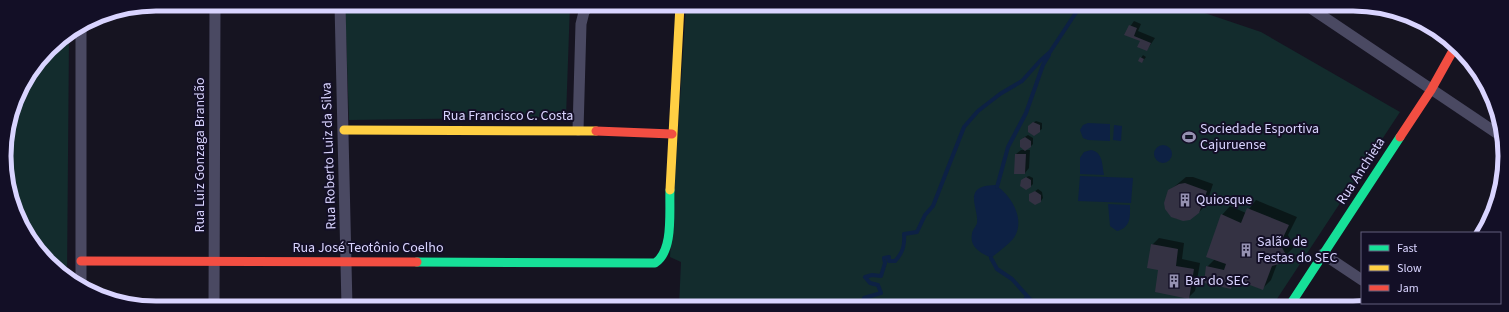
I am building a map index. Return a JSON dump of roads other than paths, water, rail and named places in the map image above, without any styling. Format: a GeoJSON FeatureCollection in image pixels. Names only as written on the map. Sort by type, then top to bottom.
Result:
{"type":"FeatureCollection","features":[{"type":"Feature","properties":{"kind":"street","name":"Rua Luiz Gonzaga Brandão"},"geometry":{"type":"LineString","coordinates":[[214,301],[215,11]]}},
{"type":"Feature","properties":{"kind":"street","name":"Rua Roberto Luiz da Silva"},"geometry":{"type":"LineString","coordinates":[[340,11],[347,301]]}},
{"type":"Feature","properties":{"kind":"street"},"geometry":{"type":"LineString","coordinates":[[578,130],[581,24],[585,11]]}},
{"type":"Feature","properties":{"kind":"street"},"geometry":{"type":"LineString","coordinates":[[672,134],[680,11]]}},
{"type":"Feature","properties":{"kind":"street"},"geometry":{"type":"LineString","coordinates":[[1315,11],[1496,133]]}},
{"type":"Feature","properties":{"kind":"street"},"geometry":{"type":"LineString","coordinates":[[81,31],[81,281]]}},
{"type":"Feature","properties":{"kind":"street","name":"Rua Anchieta"},"geometry":{"type":"LineString","coordinates":[[1293,301],[1431,90],[1453,50]]}},
{"type":"Feature","properties":{"kind":"street","name":"Rua Francisco C. Costa"},"geometry":{"type":"LineString","coordinates":[[344,130],[578,130],[672,134]]}},
{"type":"Feature","properties":{"kind":"street","name":"Rua José Teotônio Coelho"},"geometry":{"type":"LineString","coordinates":[[81,261],[655,263],[661,260],[666,252],[668,242],[672,134]]}},
{"type":"Feature","properties":{"kind":"street"},"geometry":{"type":"LineString","coordinates":[[1323,254],[1361,279]]}},
{"type":"Feature","properties":{"kind":"water"},"geometry":{"type":"Polygon","coordinates":[[[1088,123],[1110,124],[1110,141],[1088,140],[1083,138],[1080,130],[1083,125],[1088,123]]]}},
{"type":"Feature","properties":{"kind":"water"},"geometry":{"type":"Polygon","coordinates":[[[1114,125],[1122,126],[1121,141],[1113,140],[1114,125]]]}},
{"type":"Feature","properties":{"kind":"water"},"geometry":{"type":"Polygon","coordinates":[[[1163,145],[1169,148],[1172,154],[1169,160],[1163,163],[1157,160],[1154,154],[1157,148],[1163,145]]]}},
{"type":"Feature","properties":{"kind":"water"},"geometry":{"type":"Polygon","coordinates":[[[1091,150],[1098,153],[1100,156],[1104,175],[1080,174],[1080,158],[1084,152],[1091,150]]]}},
{"type":"Feature","properties":{"kind":"water"},"geometry":{"type":"Polygon","coordinates":[[[1080,176],[1133,178],[1131,203],[1078,201],[1080,176]]]}},
{"type":"Feature","properties":{"kind":"water"},"geometry":{"type":"Polygon","coordinates":[[[995,185],[1007,195],[1011,201],[1018,216],[1018,224],[1017,232],[1013,239],[991,258],[977,249],[972,243],[973,231],[977,223],[974,198],[978,189],[985,186],[995,185]]]}},
{"type":"Feature","properties":{"kind":"water"},"geometry":{"type":"Polygon","coordinates":[[[1108,204],[1130,205],[1129,221],[1122,229],[1117,231],[1110,226],[1108,204]]]}},
{"type":"Feature","properties":{"kind":"waterway"},"geometry":{"type":"LineString","coordinates":[[865,301],[864,298],[881,293],[878,285],[870,283],[865,277],[872,275],[881,276],[885,263],[884,258],[889,257],[889,261],[895,261],[903,249],[904,234],[917,232],[925,215],[933,206],[964,127],[978,111],[1000,94],[1022,81],[1050,52],[1077,11]]}},
{"type":"Feature","properties":{"kind":"waterway"},"geometry":{"type":"LineString","coordinates":[[997,187],[1008,147],[1026,113],[1043,65],[1049,55]]}},
{"type":"Feature","properties":{"kind":"waterway"},"geometry":{"type":"LineString","coordinates":[[991,258],[997,269],[1012,279],[1032,301]]}},
{"type":"Feature","properties":{"kind":"waterway"},"geometry":{"type":"LineString","coordinates":[[1025,301],[1027,296]]}},
{"type":"Feature","properties":{"kind":"place","name":"Sociedade Esportiva Cajuruense"},"geometry":{"type":"Point","coordinates":[1189,137]}},
{"type":"Feature","properties":{"kind":"place","name":"Quiosque"},"geometry":{"type":"Point","coordinates":[1185,200]}},
{"type":"Feature","properties":{"kind":"place","name":"Salão de Festas do SEC"},"geometry":{"type":"Point","coordinates":[1246,250]}},
{"type":"Feature","properties":{"kind":"place","name":"Bar do SEC"},"geometry":{"type":"Point","coordinates":[1174,281]}}]}
